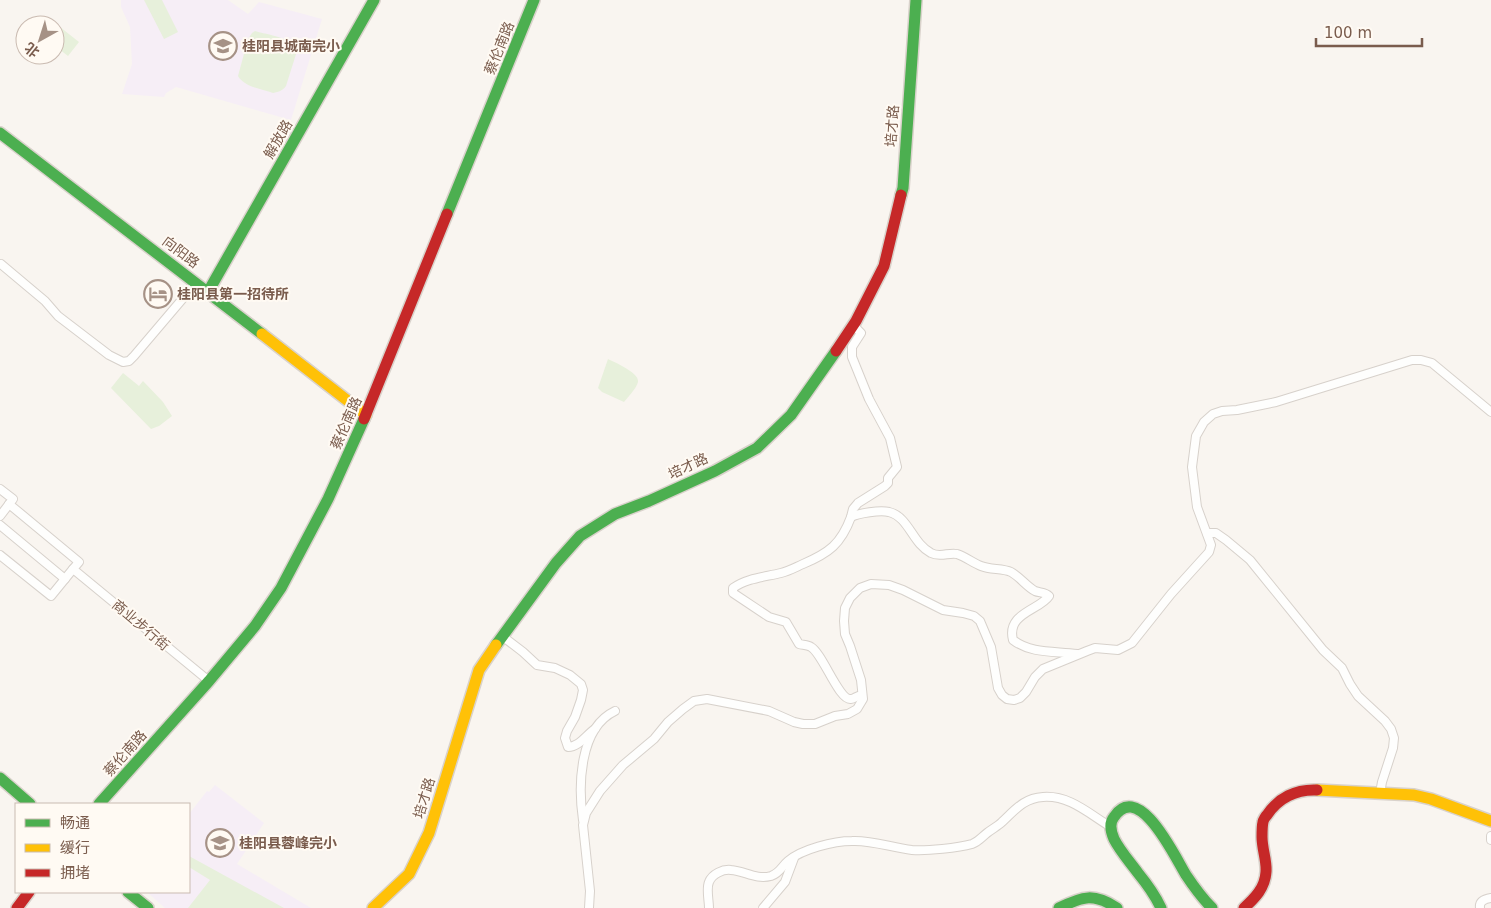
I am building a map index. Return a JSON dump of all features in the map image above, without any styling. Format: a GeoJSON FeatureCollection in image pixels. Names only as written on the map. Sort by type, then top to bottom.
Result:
{"type":"FeatureCollection","features":[{"type":"Feature","properties":{"kind":"street","name":"解放路"},"geometry":{"type":"LineString","coordinates":[[208,292],[374,0]]}},
{"type":"Feature","properties":{"kind":"street","name":"培才路"},"geometry":{"type":"LineString","coordinates":[[373,908],[409,874],[429,833],[479,670],[556,563],[580,536],[615,514],[707,475],[757,448],[791,415],[853,325],[884,266],[903,188],[916,0]]}},
{"type":"Feature","properties":{"kind":"street","name":"蔡伦南路"},"geometry":{"type":"LineString","coordinates":[[100,803],[256,626],[281,588],[328,499],[366,415],[534,1]]}},
{"type":"Feature","properties":{"kind":"street","name":"向阳路"},"geometry":{"type":"LineString","coordinates":[[0,133],[366,415]]}},
{"type":"Feature","properties":{"kind":"street"},"geometry":{"type":"LineString","coordinates":[[1,264],[45,300],[58,316],[109,355],[123,362],[128,361],[134,356],[196,283]]}},
{"type":"Feature","properties":{"kind":"street"},"geometry":{"type":"LineString","coordinates":[[853,325],[861,333],[852,347],[852,357],[869,399],[890,438],[897,467],[888,478],[888,483],[885,486],[855,506],[844,534],[829,551],[783,572],[743,582],[733,588],[733,593],[769,618],[786,622],[799,644],[812,648],[820,656],[839,690],[846,698],[851,700],[862,695]]}},
{"type":"Feature","properties":{"kind":"street"},"geometry":{"type":"LineString","coordinates":[[584,824],[591,802],[623,765],[654,739],[682,709],[694,701],[707,699],[769,711],[803,724],[815,724],[836,716],[848,714],[857,709],[862,699],[861,680],[845,634],[845,608],[850,598],[860,588],[871,584],[889,585],[938,608],[974,616],[980,621],[991,647],[998,688],[1002,696],[1007,699],[1014,700],[1020,698],[1043,669],[1095,648],[1118,650],[1132,642],[1171,594],[1209,552],[1211,545],[1197,507],[1192,467],[1196,436],[1204,422],[1213,414],[1270,404],[1412,360],[1432,363],[1491,412]]}},
{"type":"Feature","properties":{"kind":"street","name":"商业步行街"},"geometry":{"type":"LineString","coordinates":[[0,489],[13,499],[9,504],[79,562],[73,568],[209,681]]}},
{"type":"Feature","properties":{"kind":"street"},"geometry":{"type":"LineString","coordinates":[[0,516],[9,504]]}},
{"type":"Feature","properties":{"kind":"street"},"geometry":{"type":"LineString","coordinates":[[851,517],[856,514],[881,511],[890,512],[903,521],[918,543],[930,553],[936,555],[953,553],[982,567],[1010,572],[1036,592],[1046,593],[1049,596],[1046,600],[1026,611],[1020,618],[1012,630],[1013,640],[1031,649],[1078,654]]}},
{"type":"Feature","properties":{"kind":"street"},"geometry":{"type":"LineString","coordinates":[[0,525],[65,579]]}},
{"type":"Feature","properties":{"kind":"street"},"geometry":{"type":"LineString","coordinates":[[1207,533],[1216,534],[1226,540],[1250,560],[1318,644],[1342,668],[1358,696],[1391,729],[1394,738],[1393,748],[1380,793]]}},
{"type":"Feature","properties":{"kind":"street"},"geometry":{"type":"LineString","coordinates":[[0,555],[51,596],[73,568]]}},
{"type":"Feature","properties":{"kind":"street"},"geometry":{"type":"LineString","coordinates":[[502,636],[537,664],[555,668],[570,675],[581,684],[583,690],[581,700],[565,738],[568,747],[572,748],[577,745],[608,714],[615,711]]}},
{"type":"Feature","properties":{"kind":"street"},"geometry":{"type":"LineString","coordinates":[[588,908],[590,891],[582,810],[583,765],[588,741],[595,729]]}},
{"type":"Feature","properties":{"kind":"street"},"geometry":{"type":"LineString","coordinates":[[0,778],[29,803]]}},
{"type":"Feature","properties":{"kind":"street"},"geometry":{"type":"LineString","coordinates":[[1244,908],[1260,891],[1264,882],[1266,872],[1262,830],[1264,822],[1273,806],[1281,799],[1299,792],[1312,790],[1414,795],[1431,799],[1491,821]]}},
{"type":"Feature","properties":{"kind":"street"},"geometry":{"type":"LineString","coordinates":[[709,908],[708,883],[711,878],[723,870],[766,877],[782,869],[787,861],[805,852],[821,846],[852,841],[870,842],[913,850],[971,844],[977,842],[999,825],[1027,800],[1053,797],[1075,803],[1111,827]]}},
{"type":"Feature","properties":{"kind":"street"},"geometry":{"type":"LineString","coordinates":[[1161,908],[1148,885],[1117,844],[1112,833],[1111,827],[1114,816],[1120,810],[1128,807],[1139,810],[1148,817],[1194,886],[1212,908]]}},
{"type":"Feature","properties":{"kind":"street"},"geometry":{"type":"LineString","coordinates":[[763,908],[785,882],[794,858]]}},
{"type":"Feature","properties":{"kind":"street"},"geometry":{"type":"LineString","coordinates":[[17,908],[28,893]]}},
{"type":"Feature","properties":{"kind":"street"},"geometry":{"type":"LineString","coordinates":[[129,893],[148,908]]}},
{"type":"Feature","properties":{"kind":"street"},"geometry":{"type":"LineString","coordinates":[[1059,908],[1086,896],[1107,901],[1117,908]]}},
{"type":"Feature","properties":{"kind":"street"},"geometry":{"type":"LineString","coordinates":[[1480,908],[1481,902],[1491,898]]}},
{"type":"Feature","properties":{"kind":"shaded area","name":"桂阳县城南完小"},"geometry":{"type":"Polygon","coordinates":[[[121,0],[228,0],[248,14],[259,2],[322,19],[291,120],[176,87],[166,93],[164,97],[122,94],[132,64],[130,27],[121,7],[121,0]]]}},
{"type":"Feature","properties":{"kind":"shaded area","name":"桂阳县蓉峰完小"},"geometry":{"type":"Polygon","coordinates":[[[215,785],[264,823],[237,864],[311,908],[165,908],[148,893],[190,893],[190,813],[207,791],[209,792],[215,785]]]}},
{"type":"Feature","properties":{"kind":"green space"},"geometry":{"type":"Polygon","coordinates":[[[144,0],[162,0],[178,32],[164,39],[144,0]]]}},
{"type":"Feature","properties":{"kind":"green space"},"geometry":{"type":"Polygon","coordinates":[[[65,31],[79,42],[68,56],[65,54],[65,31]]]}},
{"type":"Feature","properties":{"kind":"green space"},"geometry":{"type":"Polygon","coordinates":[[[255,31],[285,40],[294,46],[297,51],[284,89],[273,93],[244,83],[238,76],[248,39],[255,31]]]}},
{"type":"Feature","properties":{"kind":"green space"},"geometry":{"type":"Polygon","coordinates":[[[608,359],[626,368],[638,379],[636,387],[624,402],[602,392],[598,388],[608,359]]]}},
{"type":"Feature","properties":{"kind":"green space"},"geometry":{"type":"Polygon","coordinates":[[[123,373],[139,386],[143,381],[163,402],[172,416],[159,426],[151,429],[111,388],[123,373]]]}},
{"type":"Feature","properties":{"kind":"green space"},"geometry":{"type":"Polygon","coordinates":[[[190,857],[284,908],[188,908],[210,880],[190,868],[190,857]]]}},
{"type":"Feature","properties":{"kind":"traffic: fast"},"geometry":{"type":"LineString","coordinates":[[208,292],[374,0]]}},
{"type":"Feature","properties":{"kind":"traffic: fast"},"geometry":{"type":"LineString","coordinates":[[447,214],[534,0]]}},
{"type":"Feature","properties":{"kind":"traffic: fast"},"geometry":{"type":"LineString","coordinates":[[901,195],[916,0]]}},
{"type":"Feature","properties":{"kind":"traffic: fast"},"geometry":{"type":"LineString","coordinates":[[0,133],[262,334]]}},
{"type":"Feature","properties":{"kind":"traffic: fast"},"geometry":{"type":"LineString","coordinates":[[496,645],[556,563],[580,536],[615,514],[715,471],[757,448],[791,415],[836,351]]}},
{"type":"Feature","properties":{"kind":"traffic: fast"},"geometry":{"type":"LineString","coordinates":[[100,803],[209,681],[255,626],[281,588],[328,499],[364,419]]}},
{"type":"Feature","properties":{"kind":"traffic: fast"},"geometry":{"type":"LineString","coordinates":[[0,778],[29,803]]}},
{"type":"Feature","properties":{"kind":"traffic: fast"},"geometry":{"type":"LineString","coordinates":[[1161,908],[1151,890],[1122,852],[1113,836],[1111,828],[1112,819],[1124,808],[1134,808],[1145,814],[1156,826],[1189,879],[1212,908]]}},
{"type":"Feature","properties":{"kind":"traffic: fast"},"geometry":{"type":"LineString","coordinates":[[129,893],[148,908]]}},
{"type":"Feature","properties":{"kind":"traffic: fast"},"geometry":{"type":"LineString","coordinates":[[1059,908],[1088,898],[1102,900],[1117,908]]}},
{"type":"Feature","properties":{"kind":"traffic: slow"},"geometry":{"type":"LineString","coordinates":[[262,334],[366,415]]}},
{"type":"Feature","properties":{"kind":"traffic: slow"},"geometry":{"type":"LineString","coordinates":[[373,908],[409,874],[429,833],[479,670],[496,645]]}},
{"type":"Feature","properties":{"kind":"traffic: slow"},"geometry":{"type":"LineString","coordinates":[[1317,790],[1414,795],[1431,799],[1491,821]]}},
{"type":"Feature","properties":{"kind":"traffic: jam"},"geometry":{"type":"LineString","coordinates":[[836,351],[856,321],[884,266],[901,195]]}},
{"type":"Feature","properties":{"kind":"traffic: jam"},"geometry":{"type":"LineString","coordinates":[[364,419],[447,214]]}},
{"type":"Feature","properties":{"kind":"traffic: jam"},"geometry":{"type":"LineString","coordinates":[[1244,908],[1259,892],[1264,883],[1266,864],[1262,837],[1263,821],[1271,809],[1282,799],[1302,791],[1317,790]]}},
{"type":"Feature","properties":{"kind":"traffic: jam"},"geometry":{"type":"LineString","coordinates":[[17,908],[28,893]]}},
{"type":"Feature","properties":{"kind":"place","name":"桂阳县城南完小"},"geometry":{"type":"Point","coordinates":[223,46]}},
{"type":"Feature","properties":{"kind":"place","name":"桂阳县第一招待所"},"geometry":{"type":"Point","coordinates":[158,294]}},
{"type":"Feature","properties":{"kind":"place","name":"桂阳县蓉峰完小"},"geometry":{"type":"Point","coordinates":[220,843]}}]}
